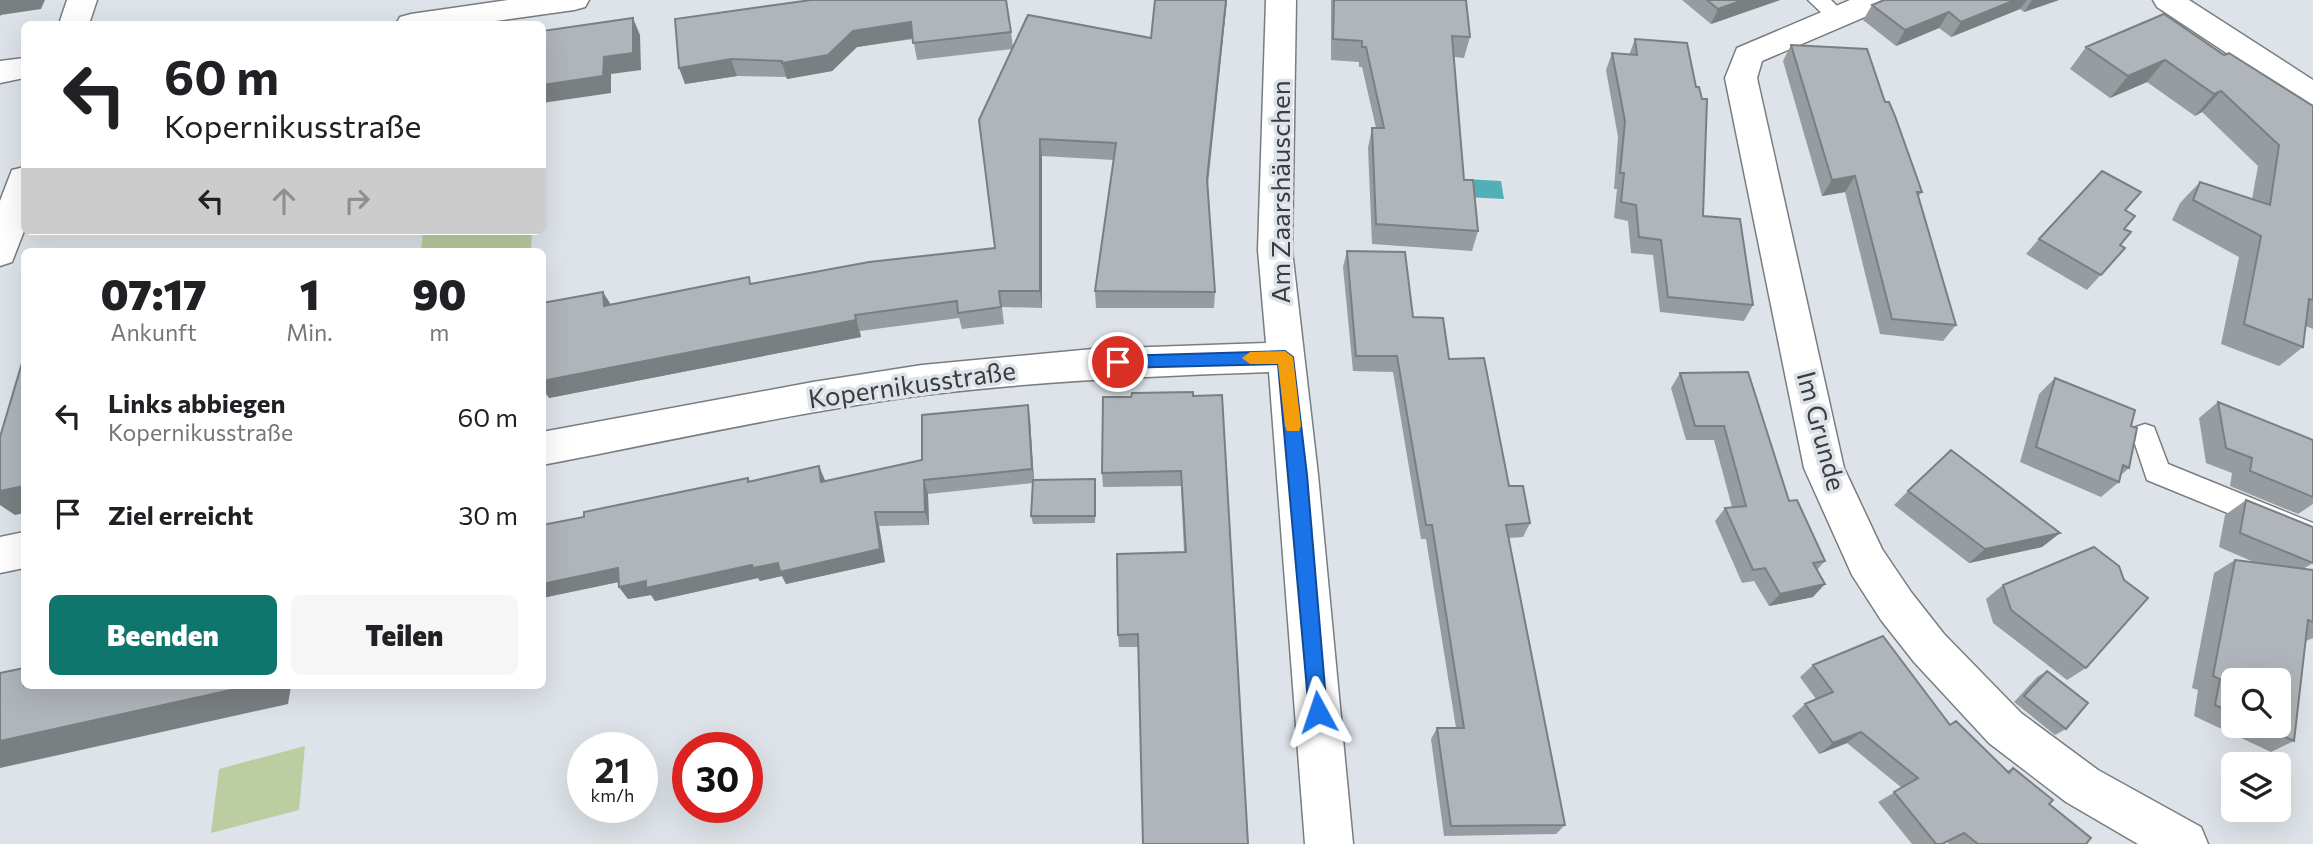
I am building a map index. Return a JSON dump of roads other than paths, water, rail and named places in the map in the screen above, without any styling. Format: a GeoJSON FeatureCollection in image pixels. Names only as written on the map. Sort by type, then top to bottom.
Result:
{"type":"FeatureCollection","features":[{"type":"Feature","properties":{"kind":"street"},"geometry":{"type":"LineString","coordinates":[[75,21],[82,0]]}},
{"type":"Feature","properties":{"kind":"street"},"geometry":{"type":"LineString","coordinates":[[431,21],[574,0]]}},
{"type":"Feature","properties":{"kind":"street","name":"Am Zaarshäuschen"},"geometry":{"type":"LineString","coordinates":[[1281,0],[1275,250],[1298,475],[1329,844]]}},
{"type":"Feature","properties":{"kind":"street","name":"Im Grunde"},"geometry":{"type":"LineString","coordinates":[[1877,0],[1827,8],[1748,55],[1741,78],[1824,468],[1867,562],[1896,606],[1929,648],[2005,728],[2082,786],[2184,844]]}},
{"type":"Feature","properties":{"kind":"street"},"geometry":{"type":"LineString","coordinates":[[2168,0],[2313,95]]}},
{"type":"Feature","properties":{"kind":"street"},"geometry":{"type":"LineString","coordinates":[[0,72],[21,68]]}},
{"type":"Feature","properties":{"kind":"street"},"geometry":{"type":"LineString","coordinates":[[0,253],[21,188]]}},
{"type":"Feature","properties":{"kind":"street","name":"Kopernikusstraße"},"geometry":{"type":"LineString","coordinates":[[546,448],[845,392],[977,373],[1118,362],[1285,357]]}},
{"type":"Feature","properties":{"kind":"street"},"geometry":{"type":"LineString","coordinates":[[0,555],[21,551]]}},
{"type":"Feature","properties":{"kind":"lane"},"geometry":{"type":"LineString","coordinates":[[2145,435],[2157,472],[2313,536]]}},
{"type":"Feature","properties":{"kind":"water"},"geometry":{"type":"Polygon","coordinates":[[[1446,178],[1501,181],[1504,199],[1447,196],[1446,178]]]}}]}
